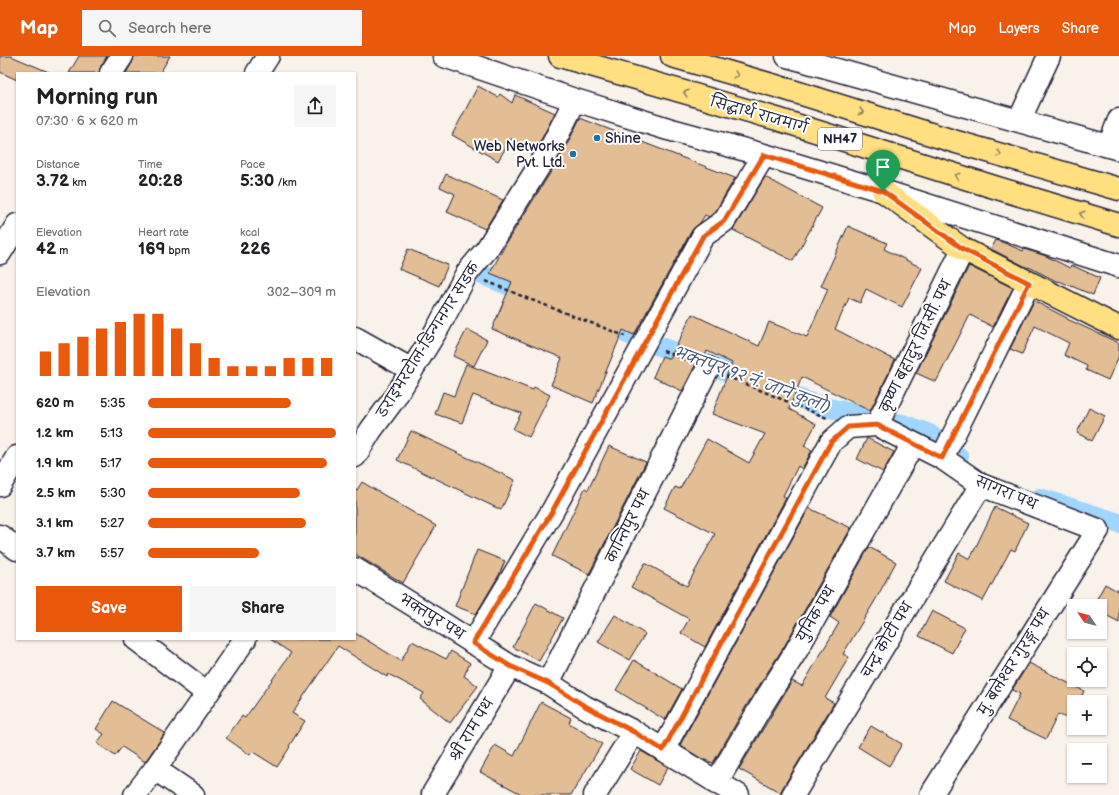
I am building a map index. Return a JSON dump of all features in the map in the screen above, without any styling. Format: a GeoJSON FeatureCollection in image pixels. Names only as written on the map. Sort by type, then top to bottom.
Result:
{"type":"FeatureCollection","features":[{"type":"Feature","properties":{"kind":"main road","name":"सिद्धार्थ राजमार्ग"},"geometry":{"type":"LineString","coordinates":[[560,56],[777,119],[1119,225]]}},
{"type":"Feature","properties":{"kind":"main road","name":"NH47"},"geometry":{"type":"LineString","coordinates":[[672,56],[1119,190]]}},
{"type":"Feature","properties":{"kind":"main road"},"geometry":{"type":"LineString","coordinates":[[883,191],[963,249],[1119,328]]}},
{"type":"Feature","properties":{"kind":"street"},"geometry":{"type":"LineString","coordinates":[[112,72],[122,56]]}},
{"type":"Feature","properties":{"kind":"street"},"geometry":{"type":"LineString","coordinates":[[258,72],[268,56]]}},
{"type":"Feature","properties":{"kind":"street"},"geometry":{"type":"LineString","coordinates":[[444,56],[575,100],[668,129],[764,155],[883,191],[1119,266]]}},
{"type":"Feature","properties":{"kind":"street"},"geometry":{"type":"LineString","coordinates":[[1019,121],[1049,56]]}},
{"type":"Feature","properties":{"kind":"street"},"geometry":{"type":"LineString","coordinates":[[793,57],[1114,148],[1119,120]]}},
{"type":"Feature","properties":{"kind":"street","name":"डराइभरटोल-डिन्गनगर सडक"},"geometry":{"type":"LineString","coordinates":[[356,454],[371,430],[394,399],[439,326],[467,273],[487,249],[553,144],[575,100]]}},
{"type":"Feature","properties":{"kind":"street"},"geometry":{"type":"LineString","coordinates":[[473,643],[553,510],[703,236],[724,221],[764,155]]}},
{"type":"Feature","properties":{"kind":"street"},"geometry":{"type":"LineString","coordinates":[[0,253],[16,227]]}},
{"type":"Feature","properties":{"kind":"street","name":"कृष्ण बहादुर जि.सी. पथ"},"geometry":{"type":"LineString","coordinates":[[663,750],[831,442],[848,427],[879,421],[963,249]]}},
{"type":"Feature","properties":{"kind":"street"},"geometry":{"type":"LineString","coordinates":[[946,452],[1029,283]]}},
{"type":"Feature","properties":{"kind":"street"},"geometry":{"type":"LineString","coordinates":[[356,339],[412,370]]}},
{"type":"Feature","properties":{"kind":"street","name":"कान्तिपुर पथ"},"geometry":{"type":"LineString","coordinates":[[548,683],[708,368]]}},
{"type":"Feature","properties":{"kind":"street","name":"सागरा पथ"},"geometry":{"type":"LineString","coordinates":[[879,421],[914,444],[946,452],[981,485],[1098,530]]}},
{"type":"Feature","properties":{"kind":"street","name":"युनिक पथ"},"geometry":{"type":"LineString","coordinates":[[725,790],[759,710],[796,651],[914,444]]}},
{"type":"Feature","properties":{"kind":"street"},"geometry":{"type":"LineString","coordinates":[[0,485],[16,459]]}},
{"type":"Feature","properties":{"kind":"street","name":"चन्द्र कोटी पथ"},"geometry":{"type":"LineString","coordinates":[[793,795],[981,485]]}},
{"type":"Feature","properties":{"kind":"street","name":"मु. बलेश्वर गुरङ्ग पथ"},"geometry":{"type":"LineString","coordinates":[[931,795],[1098,530]]}},
{"type":"Feature","properties":{"kind":"street"},"geometry":{"type":"LineString","coordinates":[[0,536],[16,548]]}},
{"type":"Feature","properties":{"kind":"street","name":"भक्तपुर पथ"},"geometry":{"type":"LineString","coordinates":[[356,570],[510,666],[548,683],[585,706],[634,732],[725,790]]}},
{"type":"Feature","properties":{"kind":"street"},"geometry":{"type":"LineString","coordinates":[[137,640],[208,693]]}},
{"type":"Feature","properties":{"kind":"street"},"geometry":{"type":"LineString","coordinates":[[135,795],[155,769],[244,640]]}},
{"type":"Feature","properties":{"kind":"street","name":"श्री राम पथ"},"geometry":{"type":"LineString","coordinates":[[433,794],[510,666]]}},
{"type":"Feature","properties":{"kind":"street"},"geometry":{"type":"LineString","coordinates":[[595,795],[634,732]]}},
{"type":"Feature","properties":{"kind":"street"},"geometry":{"type":"LineString","coordinates":[[155,769],[193,795]]}},
{"type":"Feature","properties":{"kind":"building"},"geometry":{"type":"Polygon","coordinates":[[[0,56],[11,56],[49,72],[16,72],[16,80],[0,72],[0,56]]]}},
{"type":"Feature","properties":{"kind":"building"},"geometry":{"type":"Polygon","coordinates":[[[79,56],[107,56],[99,72],[70,72],[79,56]]]}},
{"type":"Feature","properties":{"kind":"building"},"geometry":{"type":"Polygon","coordinates":[[[134,56],[170,56],[161,72],[127,72],[134,56]]]}},
{"type":"Feature","properties":{"kind":"building"},"geometry":{"type":"Polygon","coordinates":[[[478,86],[498,97],[500,94],[512,103],[515,95],[555,113],[535,150],[511,139],[498,161],[452,135],[478,86]]]}},
{"type":"Feature","properties":{"kind":"building"},"geometry":{"type":"Polygon","coordinates":[[[580,118],[735,178],[715,212],[709,217],[705,215],[700,223],[692,230],[634,335],[623,330],[593,403],[551,385],[562,358],[492,329],[512,282],[490,273],[508,240],[564,151],[580,118]]]}},
{"type":"Feature","properties":{"kind":"building"},"geometry":{"type":"Polygon","coordinates":[[[446,174],[503,200],[485,229],[447,212],[455,194],[440,187],[446,174]]]}},
{"type":"Feature","properties":{"kind":"building"},"geometry":{"type":"Polygon","coordinates":[[[765,177],[822,208],[793,261],[733,230],[765,177]]]}},
{"type":"Feature","properties":{"kind":"building"},"geometry":{"type":"Polygon","coordinates":[[[848,226],[887,243],[884,249],[922,268],[902,307],[866,289],[860,303],[849,298],[835,329],[895,360],[870,411],[802,377],[789,409],[816,424],[804,446],[812,450],[802,469],[798,466],[783,496],[786,498],[705,647],[681,633],[689,619],[631,587],[645,563],[687,586],[715,534],[664,508],[675,487],[680,489],[707,439],[749,463],[765,434],[712,414],[732,363],[707,351],[705,356],[697,362],[682,391],[653,377],[662,356],[670,359],[692,314],[759,346],[769,322],[807,337],[828,289],[821,286],[848,226]]]}},
{"type":"Feature","properties":{"kind":"building"},"geometry":{"type":"Polygon","coordinates":[[[996,240],[1023,251],[1024,249],[1046,256],[1070,268],[1071,265],[1100,278],[1093,295],[1059,281],[1058,282],[991,249],[996,240]]]}},
{"type":"Feature","properties":{"kind":"building"},"geometry":{"type":"Polygon","coordinates":[[[408,249],[448,265],[439,286],[399,269],[408,249]]]}},
{"type":"Feature","properties":{"kind":"building"},"geometry":{"type":"Polygon","coordinates":[[[969,266],[1013,288],[993,327],[970,315],[936,382],[916,373],[969,266]]]}},
{"type":"Feature","properties":{"kind":"building"},"geometry":{"type":"Polygon","coordinates":[[[1034,301],[1067,319],[1119,343],[1119,356],[1108,380],[1086,370],[1087,366],[1064,355],[1069,343],[1035,326],[1022,354],[1010,349],[1034,301]]]}},
{"type":"Feature","properties":{"kind":"building"},"geometry":{"type":"Polygon","coordinates":[[[467,329],[487,340],[474,366],[453,356],[467,329]]]}},
{"type":"Feature","properties":{"kind":"building"},"geometry":{"type":"Polygon","coordinates":[[[466,364],[533,390],[534,387],[550,395],[529,437],[513,429],[521,413],[473,395],[462,423],[435,414],[443,392],[454,396],[466,364]]]}},
{"type":"Feature","properties":{"kind":"building"},"geometry":{"type":"Polygon","coordinates":[[[1089,408],[1105,416],[1092,441],[1077,433],[1089,408]]]}},
{"type":"Feature","properties":{"kind":"building"},"geometry":{"type":"Polygon","coordinates":[[[411,431],[515,480],[501,510],[397,460],[411,431]]]}},
{"type":"Feature","properties":{"kind":"building"},"geometry":{"type":"Polygon","coordinates":[[[867,438],[894,452],[883,472],[857,459],[867,438]]]}},
{"type":"Feature","properties":{"kind":"building"},"geometry":{"type":"Polygon","coordinates":[[[609,446],[646,462],[589,574],[552,556],[585,488],[588,490],[609,446]]]}},
{"type":"Feature","properties":{"kind":"building"},"geometry":{"type":"Polygon","coordinates":[[[362,482],[436,526],[403,583],[356,555],[356,491],[362,482]]]}},
{"type":"Feature","properties":{"kind":"building"},"geometry":{"type":"Polygon","coordinates":[[[995,507],[1028,523],[1015,551],[1011,549],[983,601],[944,581],[959,553],[970,559],[995,507]]]}},
{"type":"Feature","properties":{"kind":"building"},"geometry":{"type":"Polygon","coordinates":[[[809,508],[851,528],[785,645],[748,703],[713,763],[700,758],[680,745],[809,508]]]}},
{"type":"Feature","properties":{"kind":"building"},"geometry":{"type":"Polygon","coordinates":[[[869,547],[896,562],[843,654],[849,657],[825,698],[834,703],[781,793],[739,769],[792,681],[802,686],[839,623],[830,617],[869,547]]]}},
{"type":"Feature","properties":{"kind":"building"},"geometry":{"type":"Polygon","coordinates":[[[477,550],[505,561],[499,575],[476,614],[455,606],[477,550]]]}},
{"type":"Feature","properties":{"kind":"building"},"geometry":{"type":"Polygon","coordinates":[[[1105,584],[1119,592],[1119,622],[1107,616],[1107,599],[1097,599],[1105,584]]]}},
{"type":"Feature","properties":{"kind":"building"},"geometry":{"type":"Polygon","coordinates":[[[536,603],[563,618],[539,661],[513,647],[536,603]]]}},
{"type":"Feature","properties":{"kind":"building"},"geometry":{"type":"Polygon","coordinates":[[[932,611],[965,628],[952,653],[919,636],[932,611]]]}},
{"type":"Feature","properties":{"kind":"building"},"geometry":{"type":"Polygon","coordinates":[[[615,615],[645,634],[629,660],[598,642],[615,615]]]}},
{"type":"Feature","properties":{"kind":"building"},"geometry":{"type":"Polygon","coordinates":[[[356,634],[401,661],[412,641],[446,659],[451,651],[470,663],[464,676],[478,686],[450,723],[420,699],[424,693],[388,674],[387,677],[338,646],[292,713],[305,721],[277,767],[253,752],[250,755],[226,738],[242,716],[245,718],[291,653],[272,640],[356,640],[356,634]]]}},
{"type":"Feature","properties":{"kind":"building"},"geometry":{"type":"Polygon","coordinates":[[[634,660],[682,689],[665,720],[616,690],[634,660]]]}},
{"type":"Feature","properties":{"kind":"building"},"geometry":{"type":"Polygon","coordinates":[[[1029,663],[1067,682],[1067,687],[1076,687],[1084,691],[1082,695],[1067,695],[1067,718],[1058,714],[1046,739],[1007,720],[1020,694],[1012,690],[1029,663]]]}},
{"type":"Feature","properties":{"kind":"building"},"geometry":{"type":"Polygon","coordinates":[[[113,701],[165,733],[145,762],[122,747],[115,756],[97,743],[104,734],[96,729],[113,701]]]}},
{"type":"Feature","properties":{"kind":"building"},"geometry":{"type":"Polygon","coordinates":[[[541,702],[571,718],[569,723],[602,744],[571,795],[523,795],[480,772],[495,745],[514,756],[541,702]]]}},
{"type":"Feature","properties":{"kind":"building"},"geometry":{"type":"Polygon","coordinates":[[[871,726],[902,744],[889,766],[858,747],[871,726]]]}},
{"type":"Feature","properties":{"kind":"building"},"geometry":{"type":"Polygon","coordinates":[[[641,751],[668,767],[658,785],[630,769],[641,751]]]}},
{"type":"Feature","properties":{"kind":"waterway","name":"भक्तपुर(१२ नं. जाने कुलो)"},"geometry":{"type":"LineString","coordinates":[[470,270],[535,296]]}},
{"type":"Feature","properties":{"kind":"waterway","name":"भक्तपुर(१२ नं. जाने कुलो)"},"geometry":{"type":"LineString","coordinates":[[598,322],[820,406],[902,424],[929,434],[959,457]]}},
{"type":"Feature","properties":{"kind":"waterway","name":"भक्तपुर(१२ नं. जाने कुलो)"},"geometry":{"type":"LineString","coordinates":[[1040,498],[1119,523]]}},
{"type":"Feature","properties":{"kind":"place","name":"Shine"},"geometry":{"type":"Point","coordinates":[597,138]}},
{"type":"Feature","properties":{"kind":"place","name":"Web Networks Pvt. Ltd."},"geometry":{"type":"Point","coordinates":[573,154]}},
{"type":"Feature","properties":{"kind":"route"},"geometry":{"type":"LineString","coordinates":[[764,155],[883,191],[963,249],[1029,283],[942,458],[877,425],[848,427],[831,442],[663,750],[634,732],[585,706],[548,683],[510,666],[473,643],[553,510],[703,236],[724,221],[764,155]]}}]}
